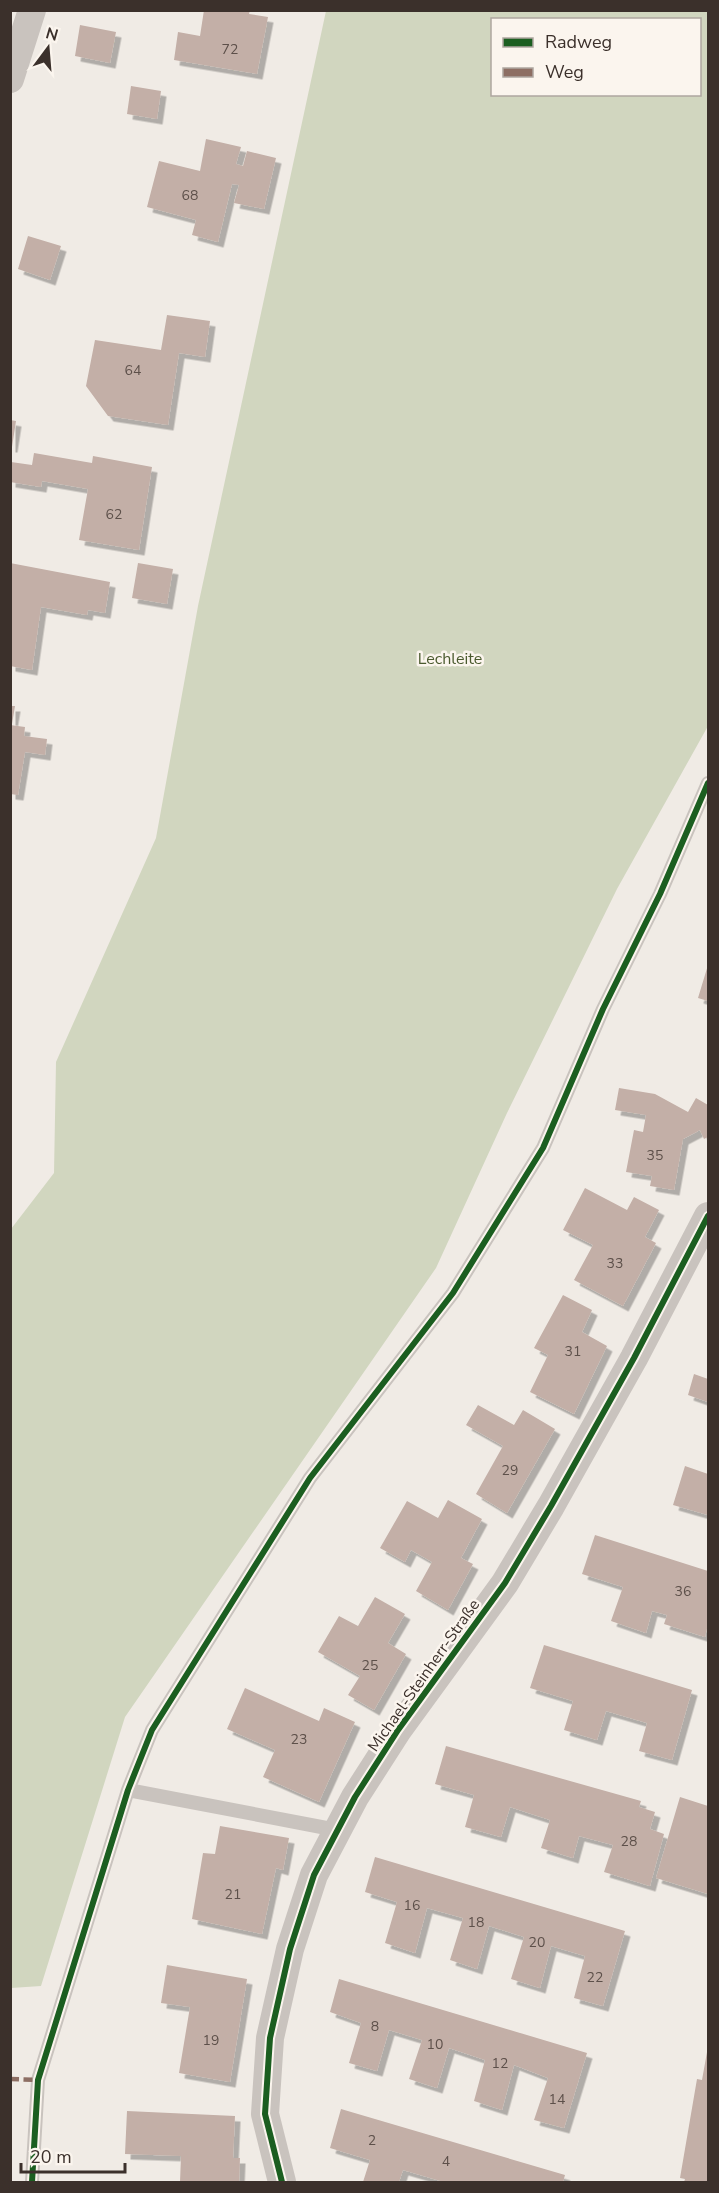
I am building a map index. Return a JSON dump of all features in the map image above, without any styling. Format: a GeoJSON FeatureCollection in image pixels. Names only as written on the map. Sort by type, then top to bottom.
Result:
{"type":"FeatureCollection","features":[{"type":"Feature","properties":{"kind":"street"},"geometry":{"type":"LineString","coordinates":[[10,78],[32,10]]}},
{"type":"Feature","properties":{"kind":"street","name":"Michael-Steinherr-Straße"},"geometry":{"type":"LineString","coordinates":[[282,2182],[265,2114],[270,2038],[290,1949],[314,1875],[355,1797],[398,1730],[505,1582],[623,1378],[708,1216]]}},
{"type":"Feature","properties":{"kind":"lane"},"geometry":{"type":"LineString","coordinates":[[32,2182],[38,2080],[128,1790],[152,1730],[310,1478],[453,1293],[543,1148],[603,1010],[660,894],[708,783]]}},
{"type":"Feature","properties":{"kind":"lane"},"geometry":{"type":"LineString","coordinates":[[128,1790],[338,1830]]}},
{"type":"Feature","properties":{"kind":"green space","name":"Lechleite"},"geometry":{"type":"Polygon","coordinates":[[[326,11],[708,11],[708,726],[617,889],[507,1113],[436,1268],[125,1717],[41,1986],[11,1988],[11,1229],[54,1173],[56,1062],[156,838],[198,606],[326,11]]]}},
{"type":"Feature","properties":{"kind":"building"},"geometry":{"type":"Polygon","coordinates":[[[204,10],[250,10],[249,14],[268,17],[257,74],[174,60],[178,32],[200,36],[204,10]]]}},
{"type":"Feature","properties":{"kind":"building"},"geometry":{"type":"Polygon","coordinates":[[[80,25],[116,32],[110,63],[75,56],[80,25]]]}},
{"type":"Feature","properties":{"kind":"building"},"geometry":{"type":"Polygon","coordinates":[[[131,86],[161,91],[157,119],[127,114],[131,86]]]}},
{"type":"Feature","properties":{"kind":"building"},"geometry":{"type":"Polygon","coordinates":[[[206,139],[241,147],[236,164],[243,166],[247,151],[276,158],[264,209],[234,203],[239,185],[232,184],[218,242],[192,235],[196,220],[147,207],[159,161],[200,171],[206,139]]]}},
{"type":"Feature","properties":{"kind":"building"},"geometry":{"type":"Polygon","coordinates":[[[28,236],[61,246],[50,280],[18,269],[28,236]]]}},
{"type":"Feature","properties":{"kind":"building"},"geometry":{"type":"Polygon","coordinates":[[[167,315],[210,321],[205,357],[179,353],[168,425],[108,416],[86,386],[95,340],[161,350],[167,315]]]}},
{"type":"Feature","properties":{"kind":"building"},"geometry":{"type":"Polygon","coordinates":[[[10,420],[16,421],[12,447],[10,447],[10,420]]]}},
{"type":"Feature","properties":{"kind":"building"},"geometry":{"type":"Polygon","coordinates":[[[34,453],[92,463],[93,456],[152,467],[139,550],[79,540],[88,489],[42,481],[41,487],[10,482],[11,462],[32,465],[34,453]]]}},
{"type":"Feature","properties":{"kind":"building"},"geometry":{"type":"Polygon","coordinates":[[[10,563],[110,582],[105,613],[88,610],[87,615],[41,607],[32,670],[10,666],[10,563]]]}},
{"type":"Feature","properties":{"kind":"building"},"geometry":{"type":"Polygon","coordinates":[[[138,563],[173,569],[167,604],[132,598],[138,563]]]}},
{"type":"Feature","properties":{"kind":"building"},"geometry":{"type":"Polygon","coordinates":[[[10,706],[15,706],[12,724],[10,724],[10,706]]]}},
{"type":"Feature","properties":{"kind":"building"},"geometry":{"type":"Polygon","coordinates":[[[10,725],[25,727],[24,736],[47,739],[45,755],[25,752],[18,795],[10,794],[10,725]]]}},
{"type":"Feature","properties":{"kind":"building"},"geometry":{"type":"Polygon","coordinates":[[[708,965],[708,1001],[698,998],[708,965]]]}},
{"type":"Feature","properties":{"kind":"building"},"geometry":{"type":"Polygon","coordinates":[[[619,1088],[655,1094],[688,1112],[696,1098],[708,1105],[708,1137],[704,1139],[700,1130],[683,1139],[674,1190],[650,1186],[652,1176],[626,1172],[634,1130],[643,1132],[646,1115],[615,1110],[619,1088]]]}},
{"type":"Feature","properties":{"kind":"building"},"geometry":{"type":"Polygon","coordinates":[[[585,1188],[627,1210],[634,1197],[659,1210],[645,1237],[656,1243],[623,1306],[574,1280],[593,1245],[563,1230],[585,1188]]]}},
{"type":"Feature","properties":{"kind":"building"},"geometry":{"type":"Polygon","coordinates":[[[563,1295],[592,1310],[582,1332],[607,1346],[574,1414],[530,1392],[548,1355],[534,1348],[563,1295]]]}},
{"type":"Feature","properties":{"kind":"building"},"geometry":{"type":"Polygon","coordinates":[[[694,1374],[708,1379],[708,1402],[688,1395],[694,1374]]]}},
{"type":"Feature","properties":{"kind":"building"},"geometry":{"type":"Polygon","coordinates":[[[478,1405],[514,1425],[523,1410],[555,1429],[507,1513],[476,1494],[503,1446],[466,1425],[478,1405]]]}},
{"type":"Feature","properties":{"kind":"building"},"geometry":{"type":"Polygon","coordinates":[[[685,1466],[708,1474],[708,1515],[673,1505],[685,1466]]]}},
{"type":"Feature","properties":{"kind":"building"},"geometry":{"type":"Polygon","coordinates":[[[448,1500],[482,1519],[461,1558],[473,1564],[448,1610],[416,1591],[432,1562],[411,1550],[405,1562],[380,1548],[407,1501],[438,1518],[448,1500]]]}},
{"type":"Feature","properties":{"kind":"building"},"geometry":{"type":"Polygon","coordinates":[[[595,1535],[708,1571],[708,1624],[705,1637],[664,1624],[667,1615],[652,1611],[646,1633],[611,1621],[623,1587],[582,1574],[595,1535]]]}},
{"type":"Feature","properties":{"kind":"building"},"geometry":{"type":"Polygon","coordinates":[[[375,1597],[405,1614],[388,1643],[406,1654],[374,1710],[348,1695],[360,1676],[318,1652],[339,1616],[358,1626],[375,1597]]]}},
{"type":"Feature","properties":{"kind":"building"},"geometry":{"type":"Polygon","coordinates":[[[544,1645],[692,1690],[672,1760],[639,1751],[647,1723],[606,1711],[597,1740],[564,1730],[573,1701],[530,1688],[544,1645]]]}},
{"type":"Feature","properties":{"kind":"building"},"geometry":{"type":"Polygon","coordinates":[[[245,1688],[319,1721],[324,1708],[355,1722],[319,1802],[263,1777],[275,1750],[227,1729],[245,1688]]]}},
{"type":"Feature","properties":{"kind":"building"},"geometry":{"type":"Polygon","coordinates":[[[446,1746],[641,1801],[639,1807],[655,1812],[650,1829],[664,1834],[650,1886],[604,1872],[613,1845],[579,1836],[573,1858],[541,1848],[550,1820],[510,1807],[501,1837],[465,1827],[474,1795],[435,1784],[446,1746]]]}},
{"type":"Feature","properties":{"kind":"building"},"geometry":{"type":"Polygon","coordinates":[[[680,1797],[708,1806],[708,1894],[656,1878],[680,1797]]]}},
{"type":"Feature","properties":{"kind":"building"},"geometry":{"type":"Polygon","coordinates":[[[220,1826],[289,1838],[283,1870],[276,1868],[262,1934],[192,1919],[203,1853],[215,1854],[220,1826]]]}},
{"type":"Feature","properties":{"kind":"building"},"geometry":{"type":"Polygon","coordinates":[[[375,1857],[625,1931],[603,2006],[574,1998],[585,1956],[551,1946],[540,1988],[511,1979],[524,1937],[489,1926],[477,1969],[450,1960],[463,1918],[427,1908],[415,1953],[385,1943],[397,1902],[365,1892],[375,1857]]]}},
{"type":"Feature","properties":{"kind":"building"},"geometry":{"type":"Polygon","coordinates":[[[167,1965],[247,1979],[230,2082],[179,2073],[190,2007],[161,2003],[167,1965]]]}},
{"type":"Feature","properties":{"kind":"building"},"geometry":{"type":"Polygon","coordinates":[[[339,1979],[587,2053],[564,2128],[534,2120],[548,2078],[514,2065],[502,2110],[474,2101],[485,2060],[449,2048],[437,2088],[409,2079],[422,2040],[389,2030],[377,2071],[349,2063],[361,2023],[330,2012],[339,1979]]]}},
{"type":"Feature","properties":{"kind":"building"},"geometry":{"type":"Polygon","coordinates":[[[707,2052],[708,2182],[684,2182],[685,2179],[680,2178],[697,2079],[702,2080],[707,2052]]]}},
{"type":"Feature","properties":{"kind":"building"},"geometry":{"type":"Polygon","coordinates":[[[341,2109],[565,2175],[563,2182],[444,2182],[403,2170],[399,2182],[363,2182],[370,2160],[330,2148],[341,2109]]]}},
{"type":"Feature","properties":{"kind":"building"},"geometry":{"type":"Polygon","coordinates":[[[127,2111],[235,2116],[233,2158],[240,2158],[239,2182],[180,2182],[181,2156],[125,2154],[127,2111]]]}},
{"type":"Feature","properties":{"kind":"marked path"},"geometry":{"type":"LineString","coordinates":[[10,2079],[38,2080]]}},
{"type":"Feature","properties":{"kind":"cycle path"},"geometry":{"type":"LineString","coordinates":[[32,2182],[38,2080],[128,1790],[152,1730],[310,1478],[453,1293],[543,1148],[603,1009],[660,894],[708,783]]}},
{"type":"Feature","properties":{"kind":"cycle path"},"geometry":{"type":"LineString","coordinates":[[282,2182],[265,2114],[270,2038],[290,1949],[314,1875],[355,1797],[398,1730],[505,1583],[634,1358],[708,1216]]}}]}
